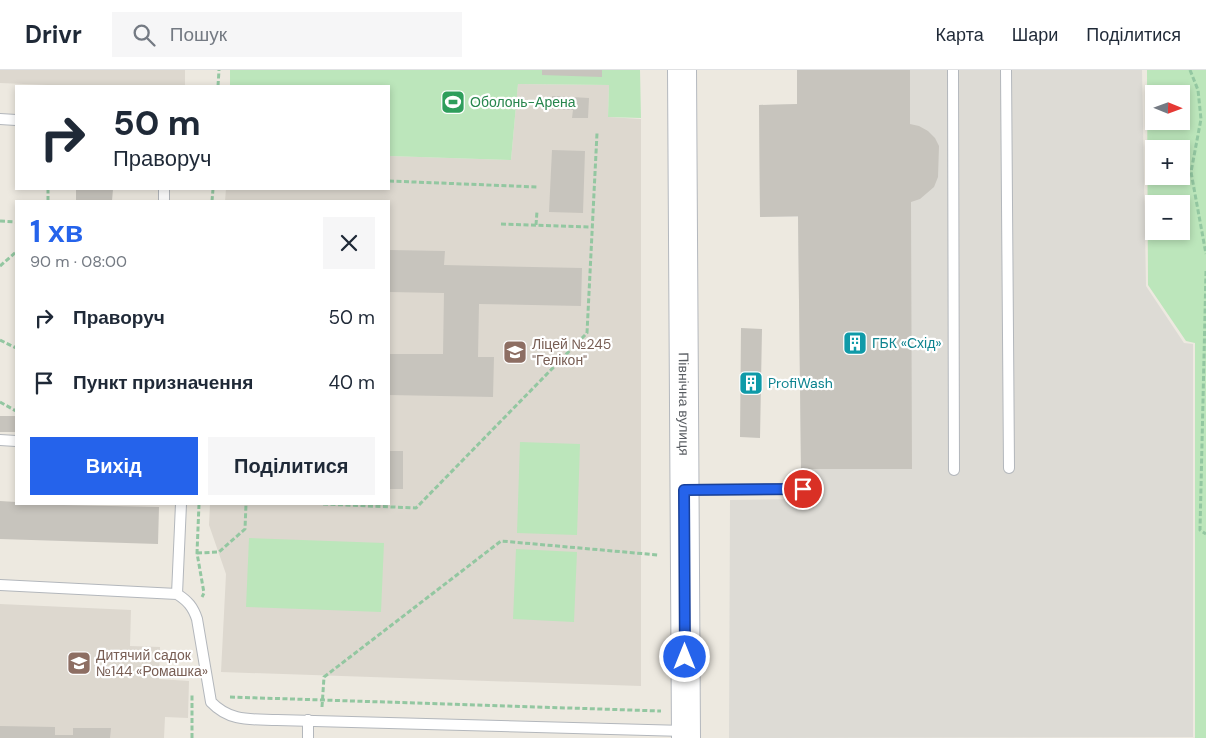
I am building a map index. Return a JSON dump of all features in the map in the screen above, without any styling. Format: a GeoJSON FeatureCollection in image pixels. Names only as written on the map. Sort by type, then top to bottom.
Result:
{"type":"FeatureCollection","features":[{"type":"Feature","properties":{"kind":"street","name":"Північна вулиця"},"geometry":{"type":"LineString","coordinates":[[682,70],[686,734]]}},
{"type":"Feature","properties":{"kind":"lane"},"geometry":{"type":"LineString","coordinates":[[953,70],[954,470]]}},
{"type":"Feature","properties":{"kind":"lane"},"geometry":{"type":"LineString","coordinates":[[1006,70],[1009,468]]}},
{"type":"Feature","properties":{"kind":"lane"},"geometry":{"type":"LineString","coordinates":[[0,119],[15,120]]}},
{"type":"Feature","properties":{"kind":"lane"},"geometry":{"type":"LineString","coordinates":[[0,440],[15,441]]}},
{"type":"Feature","properties":{"kind":"lane"},"geometry":{"type":"LineString","coordinates":[[684,490],[803,489]]}},
{"type":"Feature","properties":{"kind":"lane"},"geometry":{"type":"LineString","coordinates":[[178,594],[181,505]]}},
{"type":"Feature","properties":{"kind":"lane"},"geometry":{"type":"LineString","coordinates":[[0,585],[178,594],[194,608],[211,702],[220,712],[232,716],[247,719],[686,734]]}},
{"type":"Feature","properties":{"kind":"lane"},"geometry":{"type":"LineString","coordinates":[[308,720],[308,738]]}},
{"type":"Feature","properties":{"kind":"path"},"geometry":{"type":"LineString","coordinates":[[218,70],[218,85]]}},
{"type":"Feature","properties":{"kind":"path"},"geometry":{"type":"LineString","coordinates":[[1190,70],[1198,90],[1201,119],[1191,172],[1206,254]]}},
{"type":"Feature","properties":{"kind":"path"},"geometry":{"type":"LineString","coordinates":[[1201,119],[1206,124]]}},
{"type":"Feature","properties":{"kind":"path"},"geometry":{"type":"LineString","coordinates":[[346,505],[416,508],[587,333],[597,133]]}},
{"type":"Feature","properties":{"kind":"path"},"geometry":{"type":"LineString","coordinates":[[390,181],[538,187]]}},
{"type":"Feature","properties":{"kind":"path"},"geometry":{"type":"LineString","coordinates":[[536,225],[537,211]]}},
{"type":"Feature","properties":{"kind":"path"},"geometry":{"type":"LineString","coordinates":[[0,221],[15,222]]}},
{"type":"Feature","properties":{"kind":"path"},"geometry":{"type":"LineString","coordinates":[[501,224],[592,227]]}},
{"type":"Feature","properties":{"kind":"path"},"geometry":{"type":"LineString","coordinates":[[0,266],[15,253]]}},
{"type":"Feature","properties":{"kind":"path"},"geometry":{"type":"LineString","coordinates":[[1206,271],[1200,530],[1206,534]]}},
{"type":"Feature","properties":{"kind":"path"},"geometry":{"type":"LineString","coordinates":[[0,340],[15,348]]}},
{"type":"Feature","properties":{"kind":"path"},"geometry":{"type":"LineString","coordinates":[[0,402],[15,410]]}},
{"type":"Feature","properties":{"kind":"path"},"geometry":{"type":"LineString","coordinates":[[194,608],[204,593],[198,553],[200,505]]}},
{"type":"Feature","properties":{"kind":"path"},"geometry":{"type":"LineString","coordinates":[[198,553],[218,552],[245,529],[246,505]]}},
{"type":"Feature","properties":{"kind":"path"},"geometry":{"type":"LineString","coordinates":[[322,699],[324,677],[501,541],[658,555]]}},
{"type":"Feature","properties":{"kind":"path"},"geometry":{"type":"LineString","coordinates":[[193,696],[661,711]]}},
{"type":"Feature","properties":{"kind":"shaded area"},"geometry":{"type":"Polygon","coordinates":[[[0,70],[185,70],[185,85],[0,83],[0,70]]]}},
{"type":"Feature","properties":{"kind":"shaded area"},"geometry":{"type":"Polygon","coordinates":[[[797,70],[1142,70],[1146,286],[1184,343],[1193,344],[1193,737],[729,738],[730,500],[809,499],[809,469],[801,469],[798,217],[760,217],[759,105],[797,104],[797,70]]]}},
{"type":"Feature","properties":{"kind":"shaded area","name":"Ліцей №245 \"Гелікон\""},"geometry":{"type":"Polygon","coordinates":[[[518,84],[609,85],[608,117],[641,119],[641,686],[221,672],[226,574],[209,525],[210,505],[390,505],[390,200],[225,200],[226,190],[390,190],[390,156],[511,160],[518,84]]]}},
{"type":"Feature","properties":{"kind":"shaded area","name":"Дитячий садок №144 «Ромашка»"},"geometry":{"type":"Polygon","coordinates":[[[0,604],[131,610],[130,646],[160,647],[159,679],[189,681],[188,718],[165,717],[164,738],[0,738],[0,604]]]}},
{"type":"Feature","properties":{"kind":"green space","name":"Оболонь-Арена"},"geometry":{"type":"Polygon","coordinates":[[[230,70],[640,70],[641,118],[608,117],[609,85],[518,84],[511,160],[390,156],[390,85],[230,85],[230,70]]]}},
{"type":"Feature","properties":{"kind":"green space"},"geometry":{"type":"Polygon","coordinates":[[[1147,70],[1206,70],[1206,738],[1195,738],[1195,343],[1186,341],[1148,285],[1148,240],[1190,240],[1190,195],[1148,195],[1148,185],[1190,185],[1190,140],[1147,140],[1147,130],[1190,130],[1190,85],[1147,85],[1147,70]]]}},
{"type":"Feature","properties":{"kind":"green space"},"geometry":{"type":"Polygon","coordinates":[[[520,442],[580,444],[577,535],[517,533],[520,442]]]}},
{"type":"Feature","properties":{"kind":"green space"},"geometry":{"type":"Polygon","coordinates":[[[249,538],[384,543],[381,612],[246,607],[249,538]]]}},
{"type":"Feature","properties":{"kind":"green space"},"geometry":{"type":"Polygon","coordinates":[[[516,549],[577,552],[574,622],[513,619],[516,549]]]}},
{"type":"Feature","properties":{"kind":"building"},"geometry":{"type":"Polygon","coordinates":[[[542,70],[602,70],[602,77],[542,75],[542,70]]]}},
{"type":"Feature","properties":{"kind":"building","name":"ГБК «Схід»"},"geometry":{"type":"Polygon","coordinates":[[[797,70],[910,70],[910,124],[928,131],[935,138],[939,146],[938,177],[934,187],[920,199],[911,202],[912,469],[801,469],[798,216],[760,217],[759,105],[797,104],[797,70]]]}},
{"type":"Feature","properties":{"kind":"building"},"geometry":{"type":"Polygon","coordinates":[[[552,96],[589,98],[588,118],[572,118],[573,110],[552,109],[552,96]]]}},
{"type":"Feature","properties":{"kind":"building"},"geometry":{"type":"Polygon","coordinates":[[[552,150],[585,151],[583,213],[549,212],[552,150]]]}},
{"type":"Feature","properties":{"kind":"building"},"geometry":{"type":"Polygon","coordinates":[[[76,190],[113,190],[112,200],[76,200],[76,190]]]}},
{"type":"Feature","properties":{"kind":"building"},"geometry":{"type":"Polygon","coordinates":[[[390,250],[445,251],[444,265],[582,268],[581,306],[479,304],[478,357],[494,357],[493,397],[390,395],[390,354],[443,354],[444,293],[390,292],[390,250]]]}},
{"type":"Feature","properties":{"kind":"building","name":"ProfiWash"},"geometry":{"type":"Polygon","coordinates":[[[741,328],[762,329],[760,438],[740,437],[741,328]]]}},
{"type":"Feature","properties":{"kind":"building"},"geometry":{"type":"Polygon","coordinates":[[[0,416],[15,416],[15,432],[0,432],[0,416]]]}},
{"type":"Feature","properties":{"kind":"building"},"geometry":{"type":"Polygon","coordinates":[[[390,451],[403,451],[403,489],[390,489],[390,451]]]}},
{"type":"Feature","properties":{"kind":"building"},"geometry":{"type":"Polygon","coordinates":[[[0,501],[15,502],[15,505],[159,507],[158,544],[0,539],[0,501]]]}},
{"type":"Feature","properties":{"kind":"building"},"geometry":{"type":"Polygon","coordinates":[[[0,726],[55,727],[55,735],[73,735],[73,728],[111,728],[110,738],[0,738],[0,726]]]}},
{"type":"Feature","properties":{"kind":"place","name":"Оболонь-Арена"},"geometry":{"type":"Point","coordinates":[453,102]}},
{"type":"Feature","properties":{"kind":"place","name":"ГБК «Схід»"},"geometry":{"type":"Point","coordinates":[855,343]}},
{"type":"Feature","properties":{"kind":"place","name":"Ліцей №245 \"Гелікон\""},"geometry":{"type":"Point","coordinates":[515,352]}},
{"type":"Feature","properties":{"kind":"place","name":"ProfiWash"},"geometry":{"type":"Point","coordinates":[751,383]}},
{"type":"Feature","properties":{"kind":"place","name":"Дитячий садок №144 «Ромашка»"},"geometry":{"type":"Point","coordinates":[79,663]}},
{"type":"Feature","properties":{"kind":"route"},"geometry":{"type":"LineString","coordinates":[[685,657],[684,490],[803,489]]}}]}
